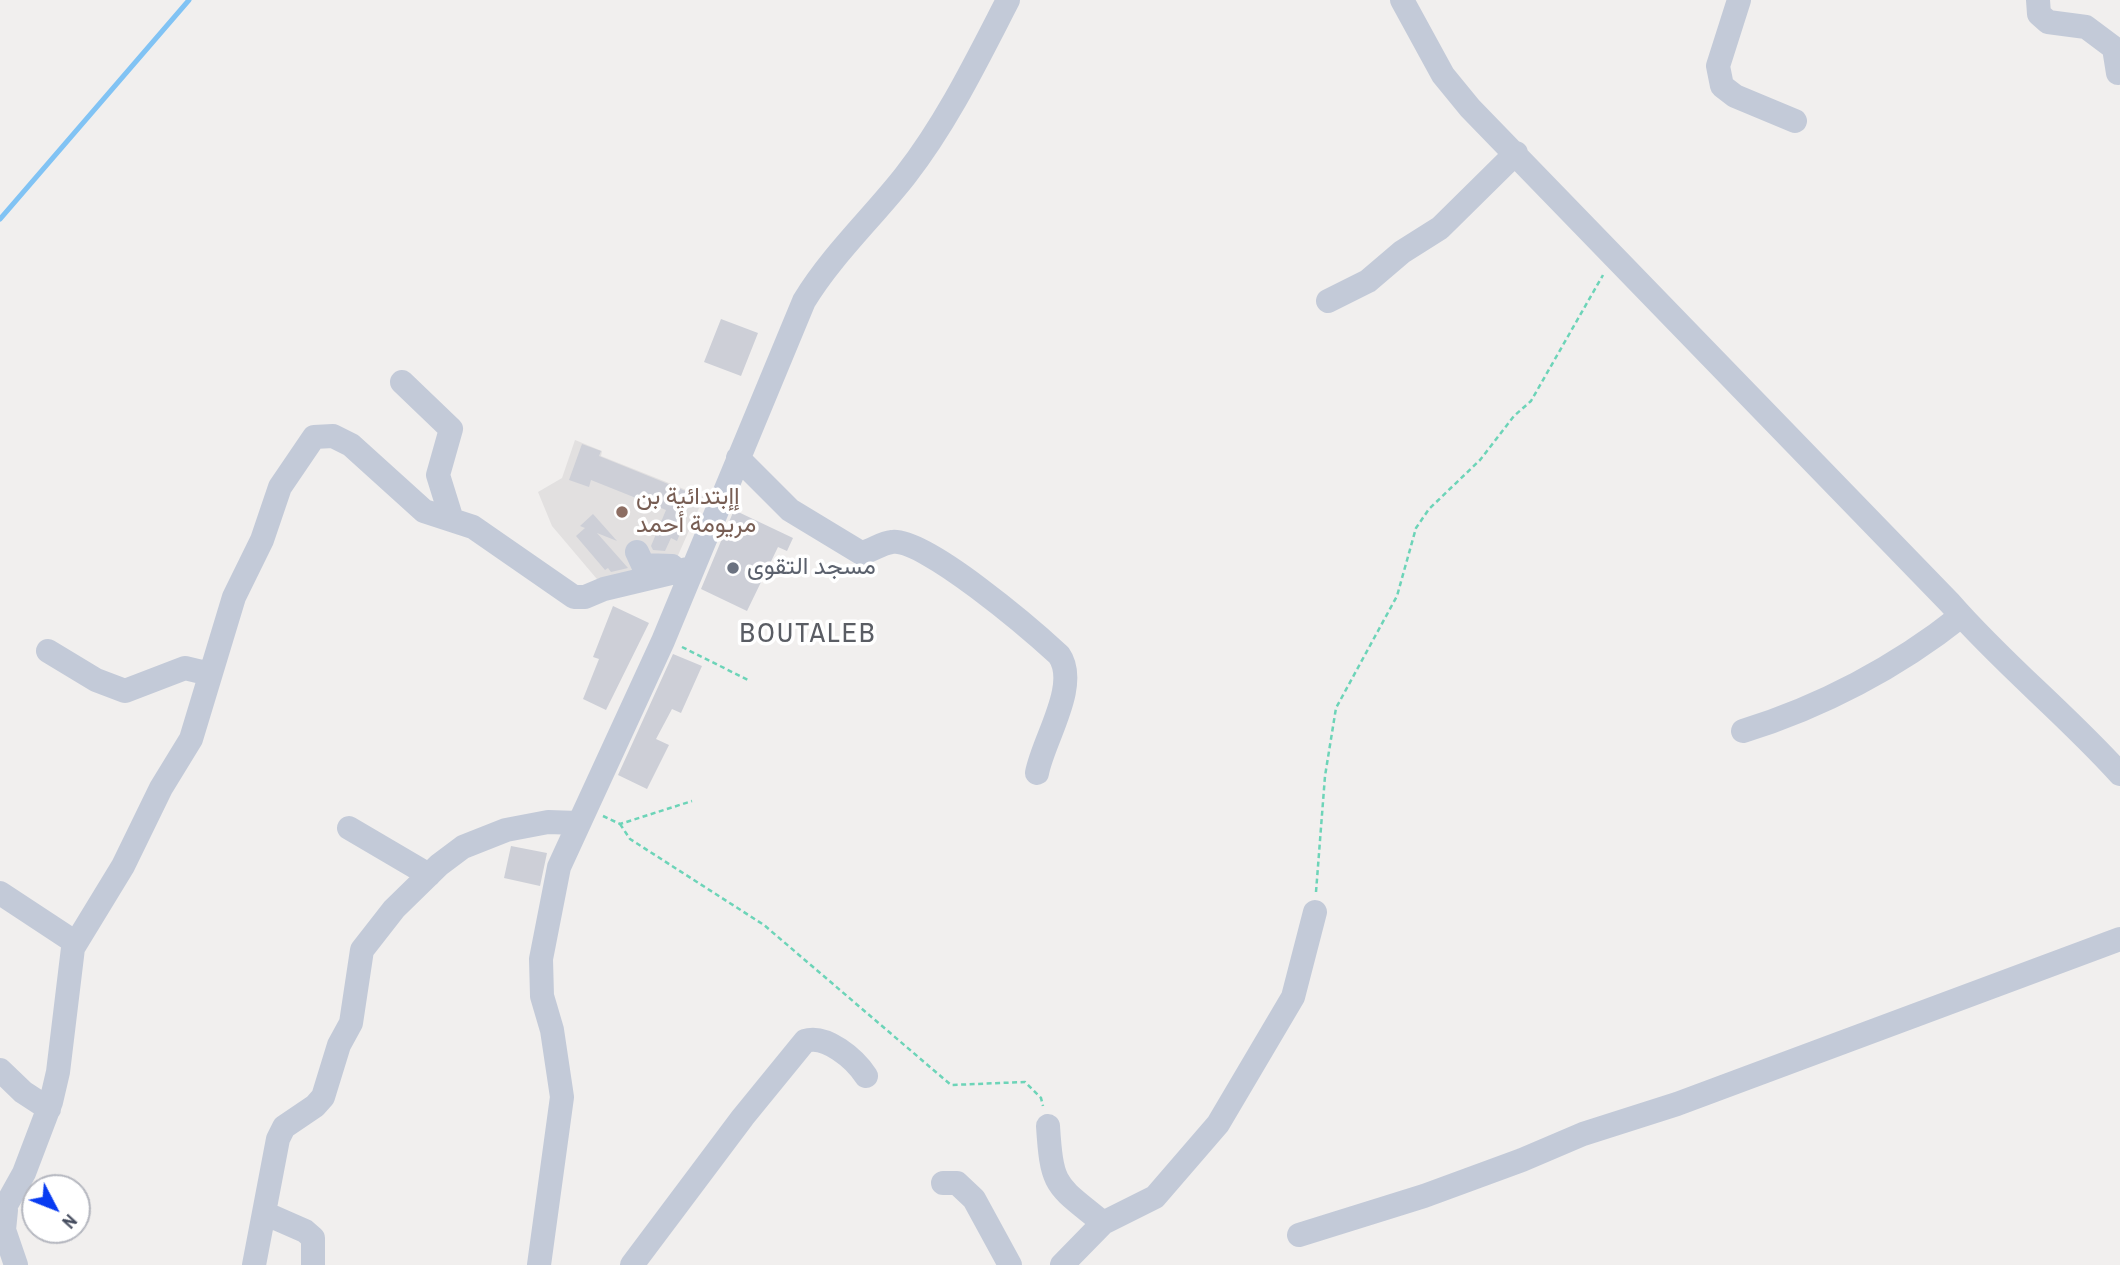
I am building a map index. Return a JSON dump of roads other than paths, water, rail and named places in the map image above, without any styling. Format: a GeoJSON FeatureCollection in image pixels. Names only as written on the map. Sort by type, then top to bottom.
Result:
{"type":"FeatureCollection","features":[{"type":"Feature","properties":{"kind":"street"},"geometry":{"type":"LineString","coordinates":[[538,1265],[562,1097],[552,1030],[542,996],[541,959],[559,867],[664,639],[687,570],[804,301],[819,277],[906,174],[951,109],[1008,0]]}},
{"type":"Feature","properties":{"kind":"street"},"geometry":{"type":"LineString","coordinates":[[1402,0],[1453,90],[1961,615],[1986,646],[2091,742],[2120,774]]}},
{"type":"Feature","properties":{"kind":"street"},"geometry":{"type":"LineString","coordinates":[[1739,0],[1718,66],[1722,86],[1735,96],[1795,121]]}},
{"type":"Feature","properties":{"kind":"street"},"geometry":{"type":"LineString","coordinates":[[2038,0],[2039,14],[2048,22],[2086,27],[2114,48],[2118,73]]}},
{"type":"Feature","properties":{"kind":"street"},"geometry":{"type":"LineString","coordinates":[[1328,301],[1368,281],[1402,252],[1440,228],[1516,153]]}},
{"type":"Feature","properties":{"kind":"street"},"geometry":{"type":"LineString","coordinates":[[402,382],[450,429],[438,475],[452,520]]}},
{"type":"Feature","properties":{"kind":"street"},"geometry":{"type":"LineString","coordinates":[[16,1265],[4,1230],[3,1213],[49,1109],[60,1059],[69,966],[76,943],[122,866],[161,788],[191,739],[222,628],[262,540],[279,487],[314,437],[333,436],[351,445],[424,511],[473,527],[574,597],[585,597],[604,589],[687,570]]}},
{"type":"Feature","properties":{"kind":"street"},"geometry":{"type":"LineString","coordinates":[[738,458],[790,510],[861,553],[892,541],[906,543],[944,563],[1059,655],[1066,668],[1065,690],[1041,752],[1037,773]]}},
{"type":"Feature","properties":{"kind":"street"},"geometry":{"type":"LineString","coordinates":[[637,552],[643,565],[673,566],[687,570]]}},
{"type":"Feature","properties":{"kind":"street"},"geometry":{"type":"LineString","coordinates":[[1743,731],[1861,683],[1917,650],[1961,615]]}},
{"type":"Feature","properties":{"kind":"street"},"geometry":{"type":"LineString","coordinates":[[48,651],[96,680],[125,691],[186,668],[210,674]]}},
{"type":"Feature","properties":{"kind":"street"},"geometry":{"type":"LineString","coordinates":[[254,1265],[278,1139],[295,1117],[315,1106],[323,1097],[339,1045],[351,1023],[362,950],[394,909],[463,847],[506,830],[582,815]]}},
{"type":"Feature","properties":{"kind":"street"},"geometry":{"type":"LineString","coordinates":[[349,828],[429,875]]}},
{"type":"Feature","properties":{"kind":"street"},"geometry":{"type":"LineString","coordinates":[[0,893],[76,943]]}},
{"type":"Feature","properties":{"kind":"street"},"geometry":{"type":"LineString","coordinates":[[1062,1265],[1103,1223],[1155,1196],[1235,1101],[1293,997],[1315,912]]}},
{"type":"Feature","properties":{"kind":"street"},"geometry":{"type":"LineString","coordinates":[[1299,1235],[1424,1196],[1583,1134],[1677,1104],[2120,939]]}},
{"type":"Feature","properties":{"kind":"street"},"geometry":{"type":"LineString","coordinates":[[632,1265],[743,1117],[805,1041],[812,1039],[853,1059],[866,1076]]}},
{"type":"Feature","properties":{"kind":"street"},"geometry":{"type":"LineString","coordinates":[[0,1070],[23,1092],[49,1109]]}},
{"type":"Feature","properties":{"kind":"street"},"geometry":{"type":"LineString","coordinates":[[1048,1126],[1053,1176],[1062,1189],[1103,1223]]}},
{"type":"Feature","properties":{"kind":"street"},"geometry":{"type":"LineString","coordinates":[[943,1183],[957,1183],[974,1199],[1010,1265]]}},
{"type":"Feature","properties":{"kind":"street"},"geometry":{"type":"LineString","coordinates":[[264,1213],[305,1231],[313,1238],[313,1265]]}},
{"type":"Feature","properties":{"kind":"waterway"},"geometry":{"type":"LineString","coordinates":[[0,219],[189,0]]}},
{"type":"Feature","properties":{"kind":"place","name":"إإبتدائية بن مريومة أحمد"},"geometry":{"type":"Point","coordinates":[622,512]}},
{"type":"Feature","properties":{"kind":"place","name":"مسجد التقوى"},"geometry":{"type":"Point","coordinates":[733,568]}},
{"type":"Feature","properties":{"kind":"district","name":"BOUTALEB"},"geometry":{"type":"Point","coordinates":[808,634]}}]}
